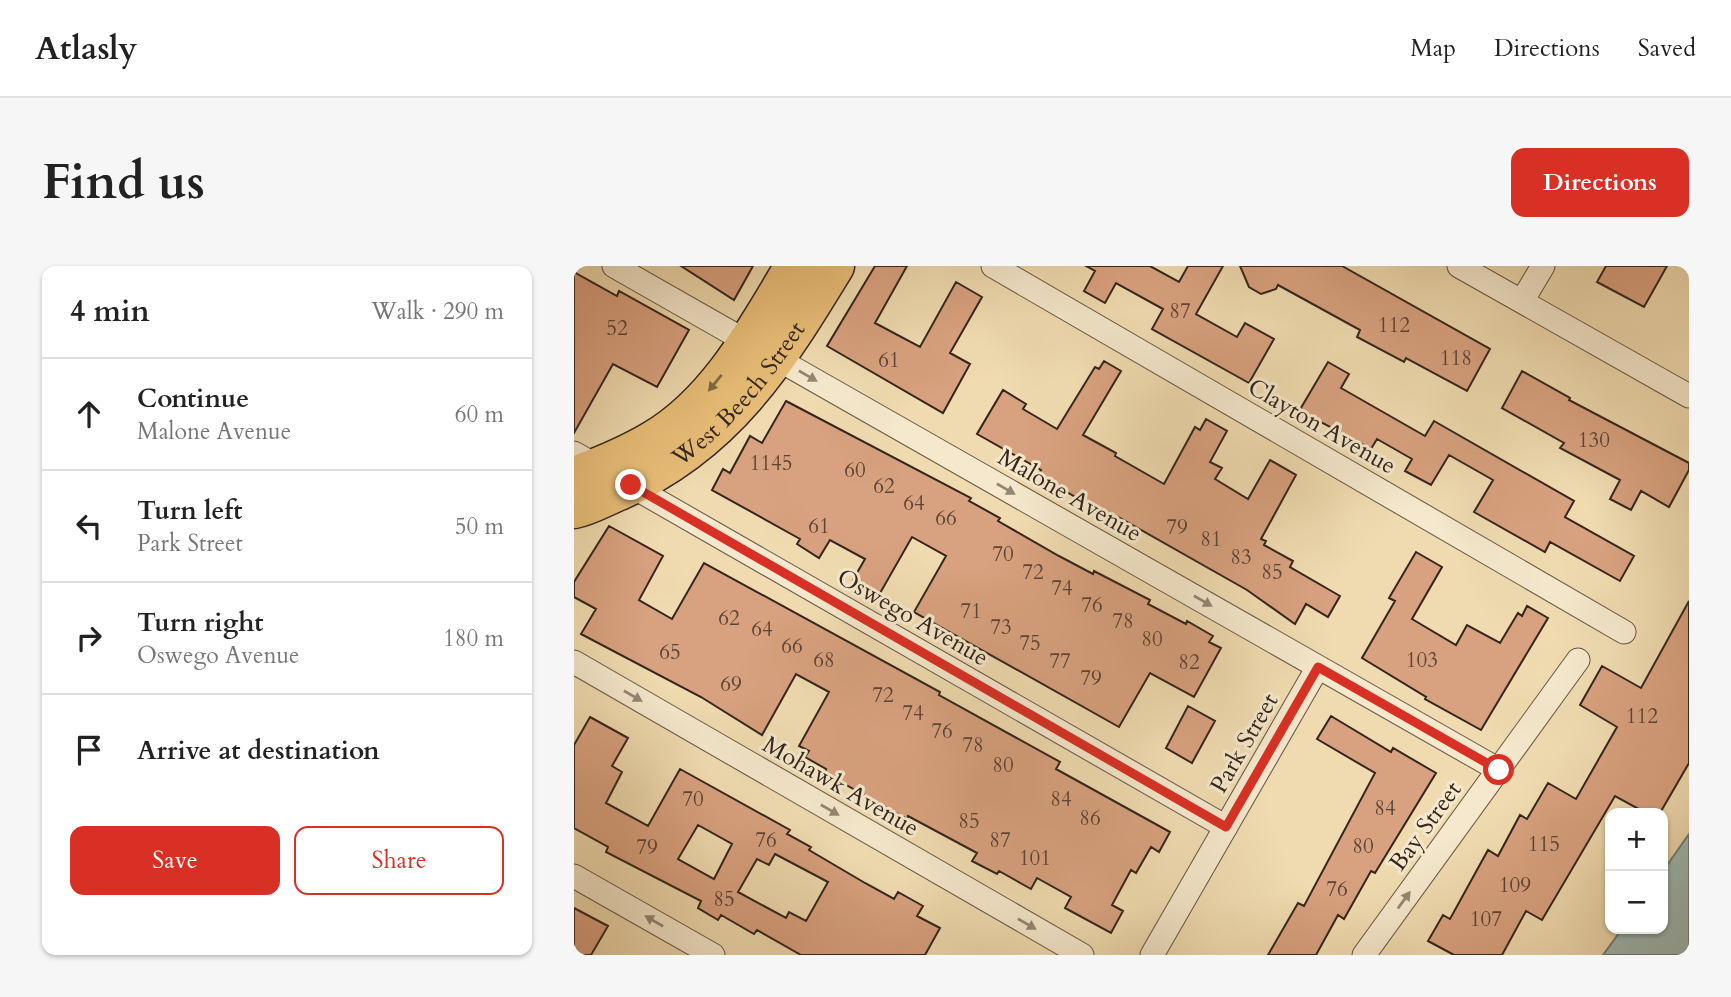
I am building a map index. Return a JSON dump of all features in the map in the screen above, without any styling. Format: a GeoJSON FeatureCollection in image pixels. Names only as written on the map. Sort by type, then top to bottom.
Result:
{"type":"FeatureCollection","features":[{"type":"Feature","properties":{"kind":"highway","name":"West Beech Street"},"geometry":{"type":"LineString","coordinates":[[574,509],[594,470],[693,448],[726,420],[763,351],[794,266]]}},
{"type":"Feature","properties":{"kind":"highway","name":"West Beech Street"},"geometry":{"type":"LineString","coordinates":[[763,351],[835,266]]}},
{"type":"Feature","properties":{"kind":"street","name":"Malone Avenue"},"geometry":{"type":"LineString","coordinates":[[614,266],[1499,770]]}},
{"type":"Feature","properties":{"kind":"street","name":"Clayton Avenue"},"geometry":{"type":"LineString","coordinates":[[993,266],[1624,632]]}},
{"type":"Feature","properties":{"kind":"street"},"geometry":{"type":"LineString","coordinates":[[1459,266],[1689,396]]}},
{"type":"Feature","properties":{"kind":"street"},"geometry":{"type":"LineString","coordinates":[[1522,302],[1543,266]]}},
{"type":"Feature","properties":{"kind":"street","name":"Oswego Avenue"},"geometry":{"type":"LineString","coordinates":[[594,470],[1226,827]]}},
{"type":"Feature","properties":{"kind":"street","name":"Bay Street"},"geometry":{"type":"LineString","coordinates":[[1364,955],[1578,660]]}},
{"type":"Feature","properties":{"kind":"street","name":"Mohawk Avenue"},"geometry":{"type":"LineString","coordinates":[[574,662],[1082,955]]}},
{"type":"Feature","properties":{"kind":"street","name":"Park Street"},"geometry":{"type":"LineString","coordinates":[[1152,955],[1318,667]]}},
{"type":"Feature","properties":{"kind":"street"},"geometry":{"type":"LineString","coordinates":[[574,876],[713,955]]}},
{"type":"Feature","properties":{"kind":"water"},"geometry":{"type":"Polygon","coordinates":[[[1689,834],[1689,955],[1603,955],[1618,934],[1668,934],[1668,864],[1689,834]]]}},
{"type":"Feature","properties":{"kind":"building"},"geometry":{"type":"Polygon","coordinates":[[[681,266],[753,266],[734,300],[681,266]]]}},
{"type":"Feature","properties":{"kind":"building"},"geometry":{"type":"Polygon","coordinates":[[[875,266],[907,266],[875,323],[920,347],[956,282],[982,297],[950,353],[970,364],[943,413],[827,346],[875,266]]]}},
{"type":"Feature","properties":{"kind":"building"},"geometry":{"type":"Polygon","coordinates":[[[1086,266],[1150,266],[1179,282],[1188,266],[1223,266],[1196,314],[1237,337],[1245,323],[1274,339],[1249,383],[1152,329],[1163,309],[1116,283],[1105,303],[1084,291],[1095,271],[1086,266]]]}},
{"type":"Feature","properties":{"kind":"building"},"geometry":{"type":"Polygon","coordinates":[[[1240,266],[1342,266],[1490,349],[1467,391],[1406,358],[1404,362],[1357,337],[1360,330],[1278,285],[1276,289],[1261,294],[1249,287],[1240,266]]]}},
{"type":"Feature","properties":{"kind":"building"},"geometry":{"type":"Polygon","coordinates":[[[1606,266],[1667,266],[1644,307],[1597,282],[1606,266]]]}},
{"type":"Feature","properties":{"kind":"building"},"geometry":{"type":"Polygon","coordinates":[[[574,272],[617,296],[619,291],[689,330],[657,387],[613,364],[574,433],[574,272]]]}},
{"type":"Feature","properties":{"kind":"building"},"geometry":{"type":"Polygon","coordinates":[[[1104,361],[1121,371],[1083,435],[1116,453],[1115,456],[1164,484],[1195,427],[1200,430],[1206,419],[1227,431],[1210,462],[1222,468],[1215,479],[1248,499],[1270,460],[1296,475],[1261,539],[1266,541],[1264,545],[1293,561],[1290,567],[1340,596],[1328,617],[1306,604],[1295,624],[1247,590],[1118,517],[1116,521],[1038,475],[1041,470],[977,434],[1003,390],[1026,404],[1023,409],[1057,429],[1095,367],[1099,369],[1104,361]]]}},
{"type":"Feature","properties":{"kind":"building"},"geometry":{"type":"Polygon","coordinates":[[[1328,362],[1349,374],[1341,388],[1425,436],[1434,421],[1574,501],[1565,517],[1634,556],[1620,581],[1550,542],[1545,552],[1474,512],[1493,480],[1449,455],[1431,485],[1405,471],[1412,459],[1377,439],[1371,449],[1321,422],[1319,425],[1298,413],[1328,362]]]}},
{"type":"Feature","properties":{"kind":"building"},"geometry":{"type":"Polygon","coordinates":[[[1522,371],[1570,398],[1569,400],[1689,463],[1689,470],[1669,507],[1641,491],[1631,510],[1610,499],[1620,480],[1560,448],[1564,443],[1502,408],[1522,371]]]}},
{"type":"Feature","properties":{"kind":"building"},"geometry":{"type":"Polygon","coordinates":[[[786,401],[971,498],[969,501],[1000,518],[998,521],[1059,556],[1150,600],[1148,604],[1213,636],[1209,642],[1221,648],[1194,697],[1150,673],[1119,727],[914,612],[946,556],[912,537],[879,595],[853,580],[865,559],[830,540],[819,558],[797,544],[800,539],[712,490],[723,469],[730,473],[750,436],[762,443],[786,401]]]}},
{"type":"Feature","properties":{"kind":"building"},"geometry":{"type":"Polygon","coordinates":[[[609,526],[663,556],[639,600],[672,619],[704,563],[940,692],[939,695],[1060,762],[1056,769],[1170,832],[1159,852],[1151,847],[1136,873],[1131,870],[1112,905],[1123,911],[1111,933],[1065,908],[1071,897],[1037,878],[1031,889],[999,871],[997,874],[972,861],[977,853],[908,816],[907,819],[825,773],[826,769],[805,757],[809,751],[799,746],[829,692],[796,674],[762,735],[701,697],[581,634],[596,609],[574,597],[574,582],[609,526]]]}},
{"type":"Feature","properties":{"kind":"building"},"geometry":{"type":"Polygon","coordinates":[[[1416,552],[1442,567],[1412,619],[1456,645],[1467,625],[1500,643],[1518,613],[1522,616],[1527,606],[1548,618],[1481,730],[1425,699],[1426,697],[1362,658],[1395,601],[1389,598],[1416,552]]]}},
{"type":"Feature","properties":{"kind":"building"},"geometry":{"type":"Polygon","coordinates":[[[1689,601],[1689,763],[1663,808],[1637,808],[1615,796],[1608,808],[1605,808],[1605,813],[1542,920],[1526,911],[1502,955],[1454,955],[1428,941],[1443,915],[1450,919],[1488,850],[1498,856],[1520,815],[1527,819],[1548,783],[1576,799],[1617,727],[1580,705],[1602,666],[1641,688],[1689,601]]]}},
{"type":"Feature","properties":{"kind":"building"},"geometry":{"type":"Polygon","coordinates":[[[1188,706],[1215,721],[1192,763],[1166,748],[1188,706]]]}},
{"type":"Feature","properties":{"kind":"building"},"geometry":{"type":"Polygon","coordinates":[[[1331,716],[1391,752],[1393,748],[1436,773],[1375,873],[1371,871],[1344,919],[1338,915],[1316,955],[1268,955],[1298,903],[1304,906],[1375,773],[1317,739],[1331,716]]]}},
{"type":"Feature","properties":{"kind":"building"},"geometry":{"type":"Polygon","coordinates":[[[590,717],[628,738],[612,766],[622,772],[606,803],[648,826],[680,769],[790,830],[787,834],[811,847],[809,850],[865,883],[894,899],[898,892],[923,906],[917,916],[940,928],[925,955],[801,955],[757,930],[754,934],[721,915],[718,920],[698,908],[701,901],[606,852],[608,847],[574,828],[574,745],[590,717]],[[698,825],[678,859],[714,879],[732,844],[698,825]],[[775,854],[769,865],[757,859],[738,892],[786,918],[789,912],[806,921],[828,882],[775,854]]]}},
{"type":"Feature","properties":{"kind":"building"},"geometry":{"type":"Polygon","coordinates":[[[574,908],[608,926],[591,955],[574,955],[574,908]]]}},
{"type":"Feature","properties":{"kind":"route"},"geometry":{"type":"LineString","coordinates":[[631,485],[1226,827],[1318,667],[1499,770]]}}]}
